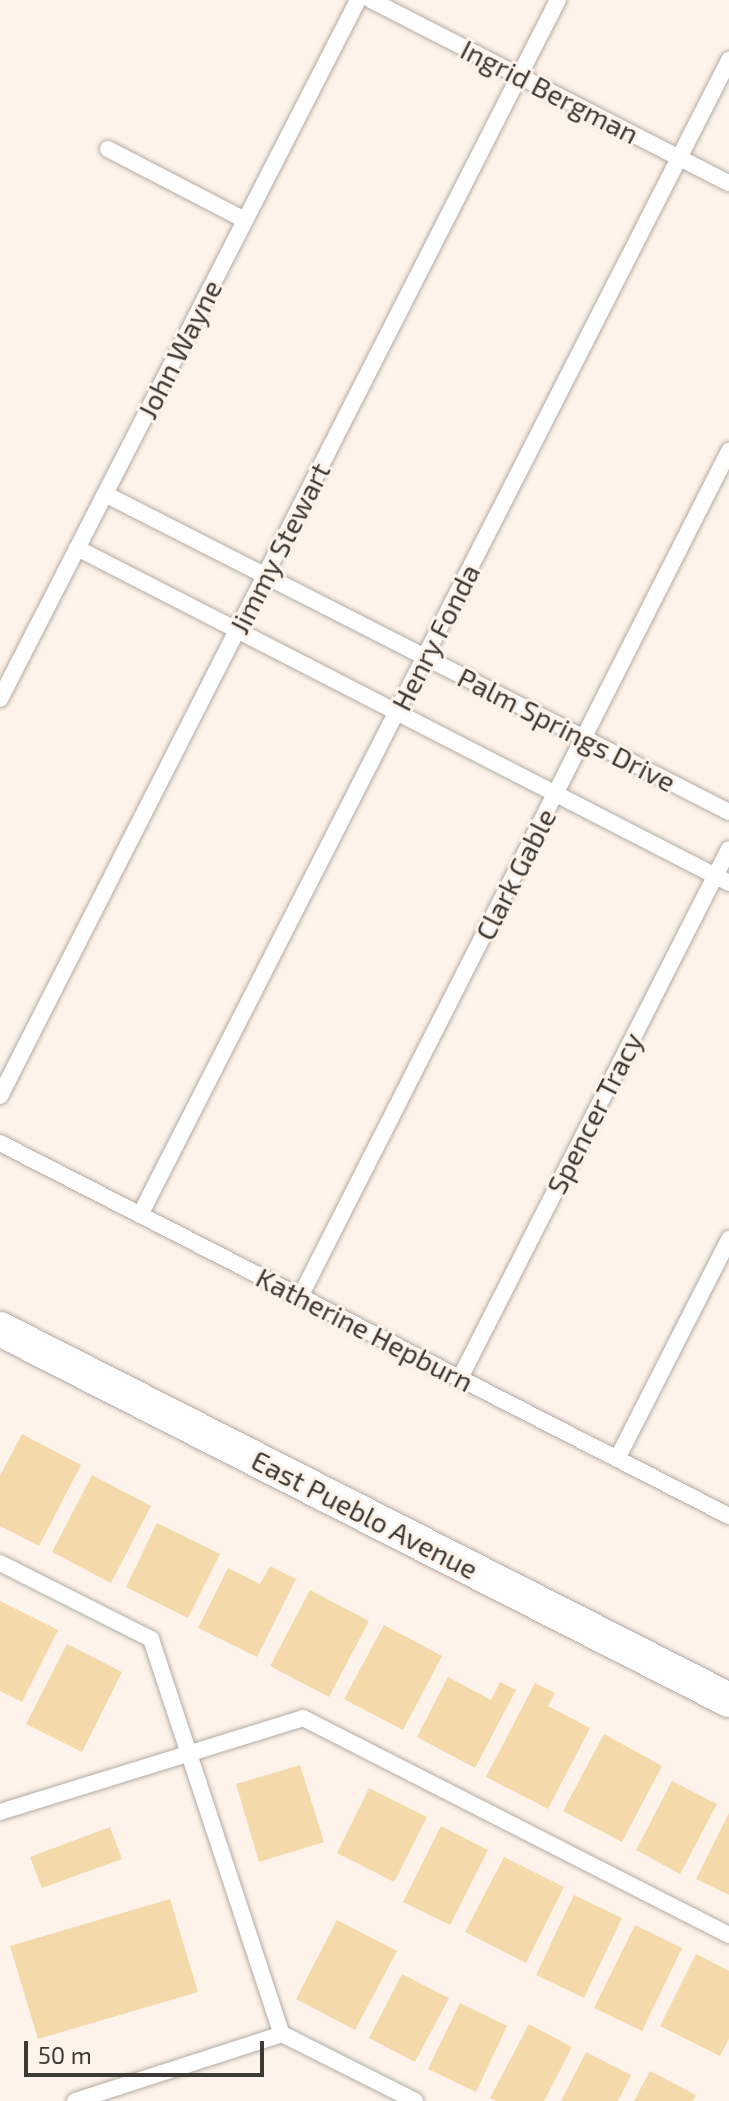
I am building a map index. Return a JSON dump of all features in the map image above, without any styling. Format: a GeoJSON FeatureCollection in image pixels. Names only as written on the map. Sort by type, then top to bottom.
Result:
{"type":"FeatureCollection","features":[{"type":"Feature","properties":{"kind":"street","name":"East Pueblo Avenue"},"geometry":{"type":"LineString","coordinates":[[0,1329],[729,1700]]}},
{"type":"Feature","properties":{"kind":"lane","name":"John Wayne"},"geometry":{"type":"LineString","coordinates":[[0,699],[7,667],[77,548],[358,0]]}},
{"type":"Feature","properties":{"kind":"lane","name":"Ingrid Bergman"},"geometry":{"type":"LineString","coordinates":[[371,0],[729,183]]}},
{"type":"Feature","properties":{"kind":"lane","name":"Jimmy Stewart"},"geometry":{"type":"LineString","coordinates":[[0,1096],[558,0]]}},
{"type":"Feature","properties":{"kind":"lane","name":"Henry Fonda"},"geometry":{"type":"LineString","coordinates":[[140,1215],[729,60]]}},
{"type":"Feature","properties":{"kind":"lane"},"geometry":{"type":"LineString","coordinates":[[108,149],[245,220]]}},
{"type":"Feature","properties":{"kind":"lane","name":"Clark Gable"},"geometry":{"type":"LineString","coordinates":[[300,1297],[729,451]]}},
{"type":"Feature","properties":{"kind":"lane","name":"Palm Springs Drive"},"geometry":{"type":"LineString","coordinates":[[105,494],[729,812]]}},
{"type":"Feature","properties":{"kind":"lane"},"geometry":{"type":"LineString","coordinates":[[77,548],[722,879]]}},
{"type":"Feature","properties":{"kind":"lane","name":"Spencer Tracy"},"geometry":{"type":"LineString","coordinates":[[460,1378],[722,879],[729,849]]}},
{"type":"Feature","properties":{"kind":"lane","name":"Katherine Hepburn"},"geometry":{"type":"LineString","coordinates":[[0,1143],[729,1516]]}},
{"type":"Feature","properties":{"kind":"lane"},"geometry":{"type":"LineString","coordinates":[[617,1459],[729,1239]]}},
{"type":"Feature","properties":{"kind":"lane"},"geometry":{"type":"LineString","coordinates":[[0,1563],[151,1639],[282,2034]]}},
{"type":"Feature","properties":{"kind":"lane"},"geometry":{"type":"LineString","coordinates":[[0,1812],[188,1750],[303,1718],[729,1935]]}},
{"type":"Feature","properties":{"kind":"lane"},"geometry":{"type":"LineString","coordinates":[[75,2101],[282,2034],[415,2101]]}},
{"type":"Feature","properties":{"kind":"building"},"geometry":{"type":"Polygon","coordinates":[[[22,1434],[81,1465],[39,1546],[0,1526],[0,1476],[22,1434]]]}},
{"type":"Feature","properties":{"kind":"building"},"geometry":{"type":"Polygon","coordinates":[[[92,1475],[151,1506],[111,1583],[52,1552],[92,1475]]]}},
{"type":"Feature","properties":{"kind":"building"},"geometry":{"type":"Polygon","coordinates":[[[157,1523],[220,1554],[188,1618],[126,1587],[157,1523]]]}},
{"type":"Feature","properties":{"kind":"building"},"geometry":{"type":"Polygon","coordinates":[[[270,1566],[296,1579],[257,1657],[198,1628],[228,1568],[260,1584],[270,1566]]]}},
{"type":"Feature","properties":{"kind":"building"},"geometry":{"type":"Polygon","coordinates":[[[310,1590],[369,1621],[329,1697],[270,1666],[310,1590]]]}},
{"type":"Feature","properties":{"kind":"building"},"geometry":{"type":"Polygon","coordinates":[[[0,1601],[58,1630],[22,1702],[0,1691],[0,1601]]]}},
{"type":"Feature","properties":{"kind":"building"},"geometry":{"type":"Polygon","coordinates":[[[384,1625],[442,1656],[403,1730],[344,1699],[384,1625]]]}},
{"type":"Feature","properties":{"kind":"building"},"geometry":{"type":"Polygon","coordinates":[[[67,1644],[122,1672],[82,1752],[26,1724],[67,1644]]]}},
{"type":"Feature","properties":{"kind":"building"},"geometry":{"type":"Polygon","coordinates":[[[448,1677],[491,1700],[500,1682],[516,1690],[475,1768],[417,1737],[448,1677]]]}},
{"type":"Feature","properties":{"kind":"building"},"geometry":{"type":"Polygon","coordinates":[[[535,1683],[555,1693],[548,1706],[590,1728],[548,1809],[486,1777],[535,1683]]]}},
{"type":"Feature","properties":{"kind":"building"},"geometry":{"type":"Polygon","coordinates":[[[604,1734],[662,1766],[622,1842],[563,1811],[604,1734]]]}},
{"type":"Feature","properties":{"kind":"building"},"geometry":{"type":"Polygon","coordinates":[[[300,1765],[324,1842],[259,1862],[236,1784],[300,1765]]]}},
{"type":"Feature","properties":{"kind":"building"},"geometry":{"type":"Polygon","coordinates":[[[672,1781],[717,1804],[680,1874],[636,1850],[672,1781]]]}},
{"type":"Feature","properties":{"kind":"building"},"geometry":{"type":"Polygon","coordinates":[[[369,1788],[427,1817],[394,1882],[337,1853],[369,1788]]]}},
{"type":"Feature","properties":{"kind":"building"},"geometry":{"type":"Polygon","coordinates":[[[729,1813],[729,1895],[696,1879],[729,1813]]]}},
{"type":"Feature","properties":{"kind":"building"},"geometry":{"type":"Polygon","coordinates":[[[441,1826],[488,1850],[450,1925],[403,1902],[441,1826]]]}},
{"type":"Feature","properties":{"kind":"building"},"geometry":{"type":"Polygon","coordinates":[[[110,1827],[122,1859],[42,1888],[30,1857],[110,1827]]]}},
{"type":"Feature","properties":{"kind":"building"},"geometry":{"type":"Polygon","coordinates":[[[504,1857],[564,1887],[526,1963],[465,1932],[504,1857]]]}},
{"type":"Feature","properties":{"kind":"building"},"geometry":{"type":"Polygon","coordinates":[[[574,1895],[622,1918],[584,1998],[536,1975],[574,1895]]]}},
{"type":"Feature","properties":{"kind":"building"},"geometry":{"type":"Polygon","coordinates":[[[170,1899],[198,1992],[38,2039],[10,1946],[170,1899]]]}},
{"type":"Feature","properties":{"kind":"building"},"geometry":{"type":"Polygon","coordinates":[[[337,1920],[397,1951],[355,2030],[296,1999],[337,1920]]]}},
{"type":"Feature","properties":{"kind":"building"},"geometry":{"type":"Polygon","coordinates":[[[635,1925],[682,1948],[642,2031],[594,2008],[635,1925]]]}},
{"type":"Feature","properties":{"kind":"building"},"geometry":{"type":"Polygon","coordinates":[[[696,1954],[729,1971],[729,2039],[720,2056],[660,2026],[696,1954]]]}},
{"type":"Feature","properties":{"kind":"building"},"geometry":{"type":"Polygon","coordinates":[[[402,1974],[449,1998],[415,2062],[369,2038],[402,1974]]]}},
{"type":"Feature","properties":{"kind":"building"},"geometry":{"type":"Polygon","coordinates":[[[460,2003],[507,2026],[476,2092],[428,2069],[460,2003]]]}},
{"type":"Feature","properties":{"kind":"building"},"geometry":{"type":"Polygon","coordinates":[[[529,2024],[572,2047],[544,2101],[496,2101],[490,2098],[529,2024]]]}},
{"type":"Feature","properties":{"kind":"building"},"geometry":{"type":"Polygon","coordinates":[[[586,2052],[631,2075],[618,2101],[561,2101],[586,2052]]]}},
{"type":"Feature","properties":{"kind":"building"},"geometry":{"type":"Polygon","coordinates":[[[650,2071],[696,2095],[693,2101],[634,2101],[650,2071]]]}}]}
